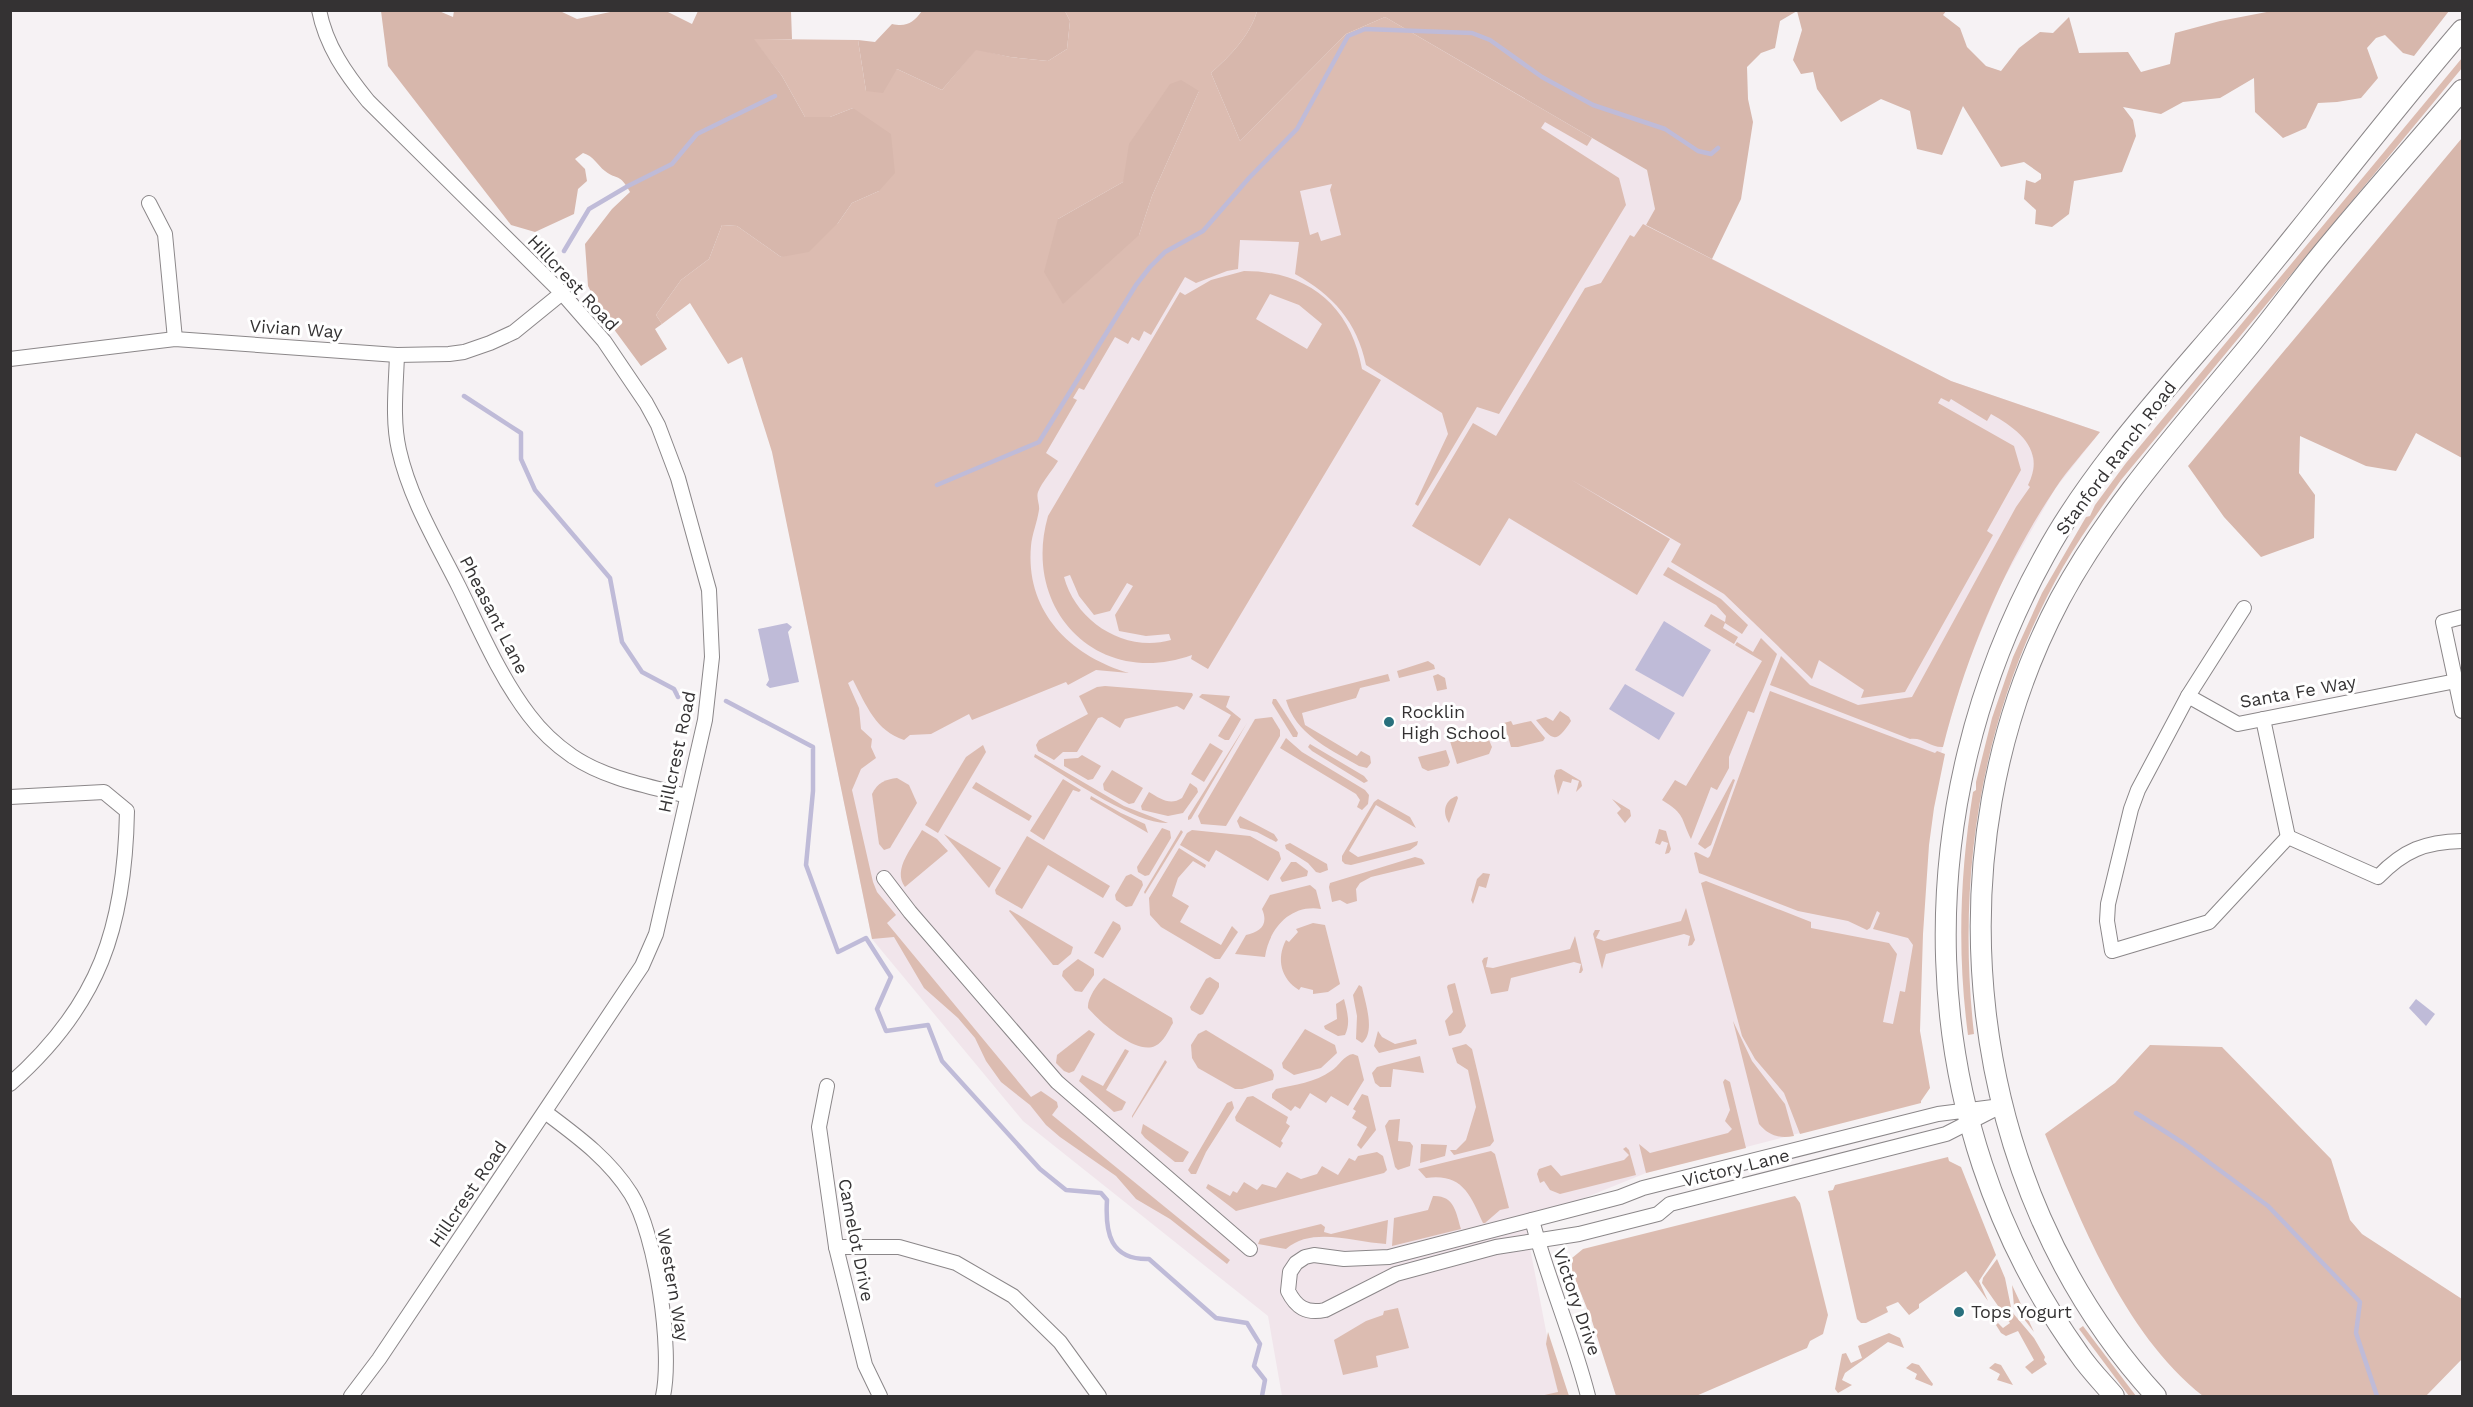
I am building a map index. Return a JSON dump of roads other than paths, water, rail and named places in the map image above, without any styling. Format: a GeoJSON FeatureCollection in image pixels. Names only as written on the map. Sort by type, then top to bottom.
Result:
{"type":"FeatureCollection","features":[{"type":"Feature","properties":{"kind":"main road","name":"Stanford Ranch Road"},"geometry":{"type":"LineString","coordinates":[[2115,1396],[2080,1356],[2032,1280],[2015,1246],[1987,1176],[1968,1115],[1951,1030],[1947,992],[1946,914],[1949,858],[1956,803],[1972,729],[1983,693],[2011,623],[2064,522],[2108,462],[2463,30]]}},
{"type":"Feature","properties":{"kind":"main road","name":"Stanford Ranch Road"},"geometry":{"type":"LineString","coordinates":[[2156,1396],[2101,1326],[2064,1264],[2033,1198],[2001,1106],[1987,1023],[1981,950],[1984,866],[1991,806],[2006,737],[2043,634],[2076,570],[2138,482],[2281,308],[2319,257],[2463,90]]}},
{"type":"Feature","properties":{"kind":"street","name":"Hillcrest Road"},"geometry":{"type":"LineString","coordinates":[[319,10],[321,25],[340,67],[368,101],[562,293],[604,341],[626,371],[658,425],[678,478],[706,580],[710,604],[712,657],[705,720],[656,934],[642,966],[608,1021],[544,1112],[379,1359],[351,1396]]}},
{"type":"Feature","properties":{"kind":"street"},"geometry":{"type":"LineString","coordinates":[[149,203],[165,234],[175,339]]}},
{"type":"Feature","properties":{"kind":"street","name":"Vivian Way"},"geometry":{"type":"LineString","coordinates":[[10,359],[175,339],[397,355],[449,354],[464,352],[513,332],[562,293]]}},
{"type":"Feature","properties":{"kind":"street","name":"Pheasant Lane"},"geometry":{"type":"LineString","coordinates":[[397,355],[396,429],[411,491],[518,699],[539,728],[572,756],[594,769],[617,778],[687,796]]}},
{"type":"Feature","properties":{"kind":"street"},"geometry":{"type":"LineString","coordinates":[[2244,608],[2188,696],[2138,790],[2131,809],[2108,904],[2107,921],[2112,951],[2209,922],[2288,837]]}},
{"type":"Feature","properties":{"kind":"street"},"geometry":{"type":"LineString","coordinates":[[2463,617],[2443,622],[2463,711]]}},
{"type":"Feature","properties":{"kind":"street","name":"Santa Fe Way"},"geometry":{"type":"LineString","coordinates":[[2188,696],[2238,724],[2456,681]]}},
{"type":"Feature","properties":{"kind":"street"},"geometry":{"type":"LineString","coordinates":[[2263,719],[2288,837]]}},
{"type":"Feature","properties":{"kind":"street"},"geometry":{"type":"LineString","coordinates":[[10,797],[104,792],[127,811],[126,856],[119,908],[106,953],[85,996],[53,1042],[10,1084]]}},
{"type":"Feature","properties":{"kind":"street"},"geometry":{"type":"LineString","coordinates":[[2288,837],[2378,877],[2396,859],[2422,846],[2463,841]]}},
{"type":"Feature","properties":{"kind":"street"},"geometry":{"type":"LineString","coordinates":[[884,878],[910,912],[1057,1082],[1250,1249]]}},
{"type":"Feature","properties":{"kind":"street","name":"Camelot Drive"},"geometry":{"type":"LineString","coordinates":[[827,1086],[819,1127],[836,1247],[865,1365],[880,1396]]}},
{"type":"Feature","properties":{"kind":"street","name":"Victory Lane"},"geometry":{"type":"LineString","coordinates":[[1968,1115],[1946,1134],[1670,1204],[1658,1214],[1579,1234],[1496,1248],[1396,1274],[1325,1310],[1316,1312],[1299,1307],[1288,1291],[1290,1272],[1296,1263],[1305,1257],[1314,1255],[1344,1259],[1389,1257],[1620,1197],[1643,1188],[1799,1147],[1968,1115],[2001,1106]]}},
{"type":"Feature","properties":{"kind":"street","name":"Western Way"},"geometry":{"type":"LineString","coordinates":[[544,1112],[607,1162],[632,1195],[641,1216],[648,1238],[664,1321],[667,1364],[663,1396]]}},
{"type":"Feature","properties":{"kind":"street","name":"Victory Drive"},"geometry":{"type":"LineString","coordinates":[[1532,1220],[1579,1361],[1588,1396]]}},
{"type":"Feature","properties":{"kind":"street"},"geometry":{"type":"LineString","coordinates":[[836,1247],[899,1247],[956,1263],[1013,1296],[1060,1342],[1098,1396]]}},
{"type":"Feature","properties":{"kind":"waterway"},"geometry":{"type":"LineString","coordinates":[[937,485],[1039,442],[1136,285],[1165,252],[1203,231],[1249,178],[1297,129],[1348,36],[1365,29],[1472,33],[1490,40],[1542,77],[1593,105],[1665,129],[1698,151],[1711,154],[1718,148]]}},
{"type":"Feature","properties":{"kind":"waterway"},"geometry":{"type":"LineString","coordinates":[[564,251],[589,209],[672,164],[697,134],[775,96]]}},
{"type":"Feature","properties":{"kind":"waterway"},"geometry":{"type":"LineString","coordinates":[[464,396],[521,433],[521,459],[535,490],[610,578],[622,642],[642,672],[674,689],[678,697]]}},
{"type":"Feature","properties":{"kind":"waterway"},"geometry":{"type":"LineString","coordinates":[[726,701],[813,747],[813,791],[806,865],[838,952],[866,938],[891,977],[877,1009],[886,1031],[928,1025],[942,1061],[1040,1169],[1066,1190],[1101,1193],[1107,1200],[1109,1233],[1118,1249],[1126,1255],[1149,1259],[1216,1318],[1247,1323],[1260,1344],[1254,1366],[1265,1380],[1262,1396]]}},
{"type":"Feature","properties":{"kind":"waterway"},"geometry":{"type":"LineString","coordinates":[[2136,1113],[2183,1143],[2268,1206],[2360,1302],[2356,1333],[2377,1396]]}},
{"type":"Feature","properties":{"kind":"place","name":"Rocklin High School"},"geometry":{"type":"Point","coordinates":[1389,722]}},
{"type":"Feature","properties":{"kind":"place","name":"Tops Yogurt"},"geometry":{"type":"Point","coordinates":[1959,1312]}}]}
